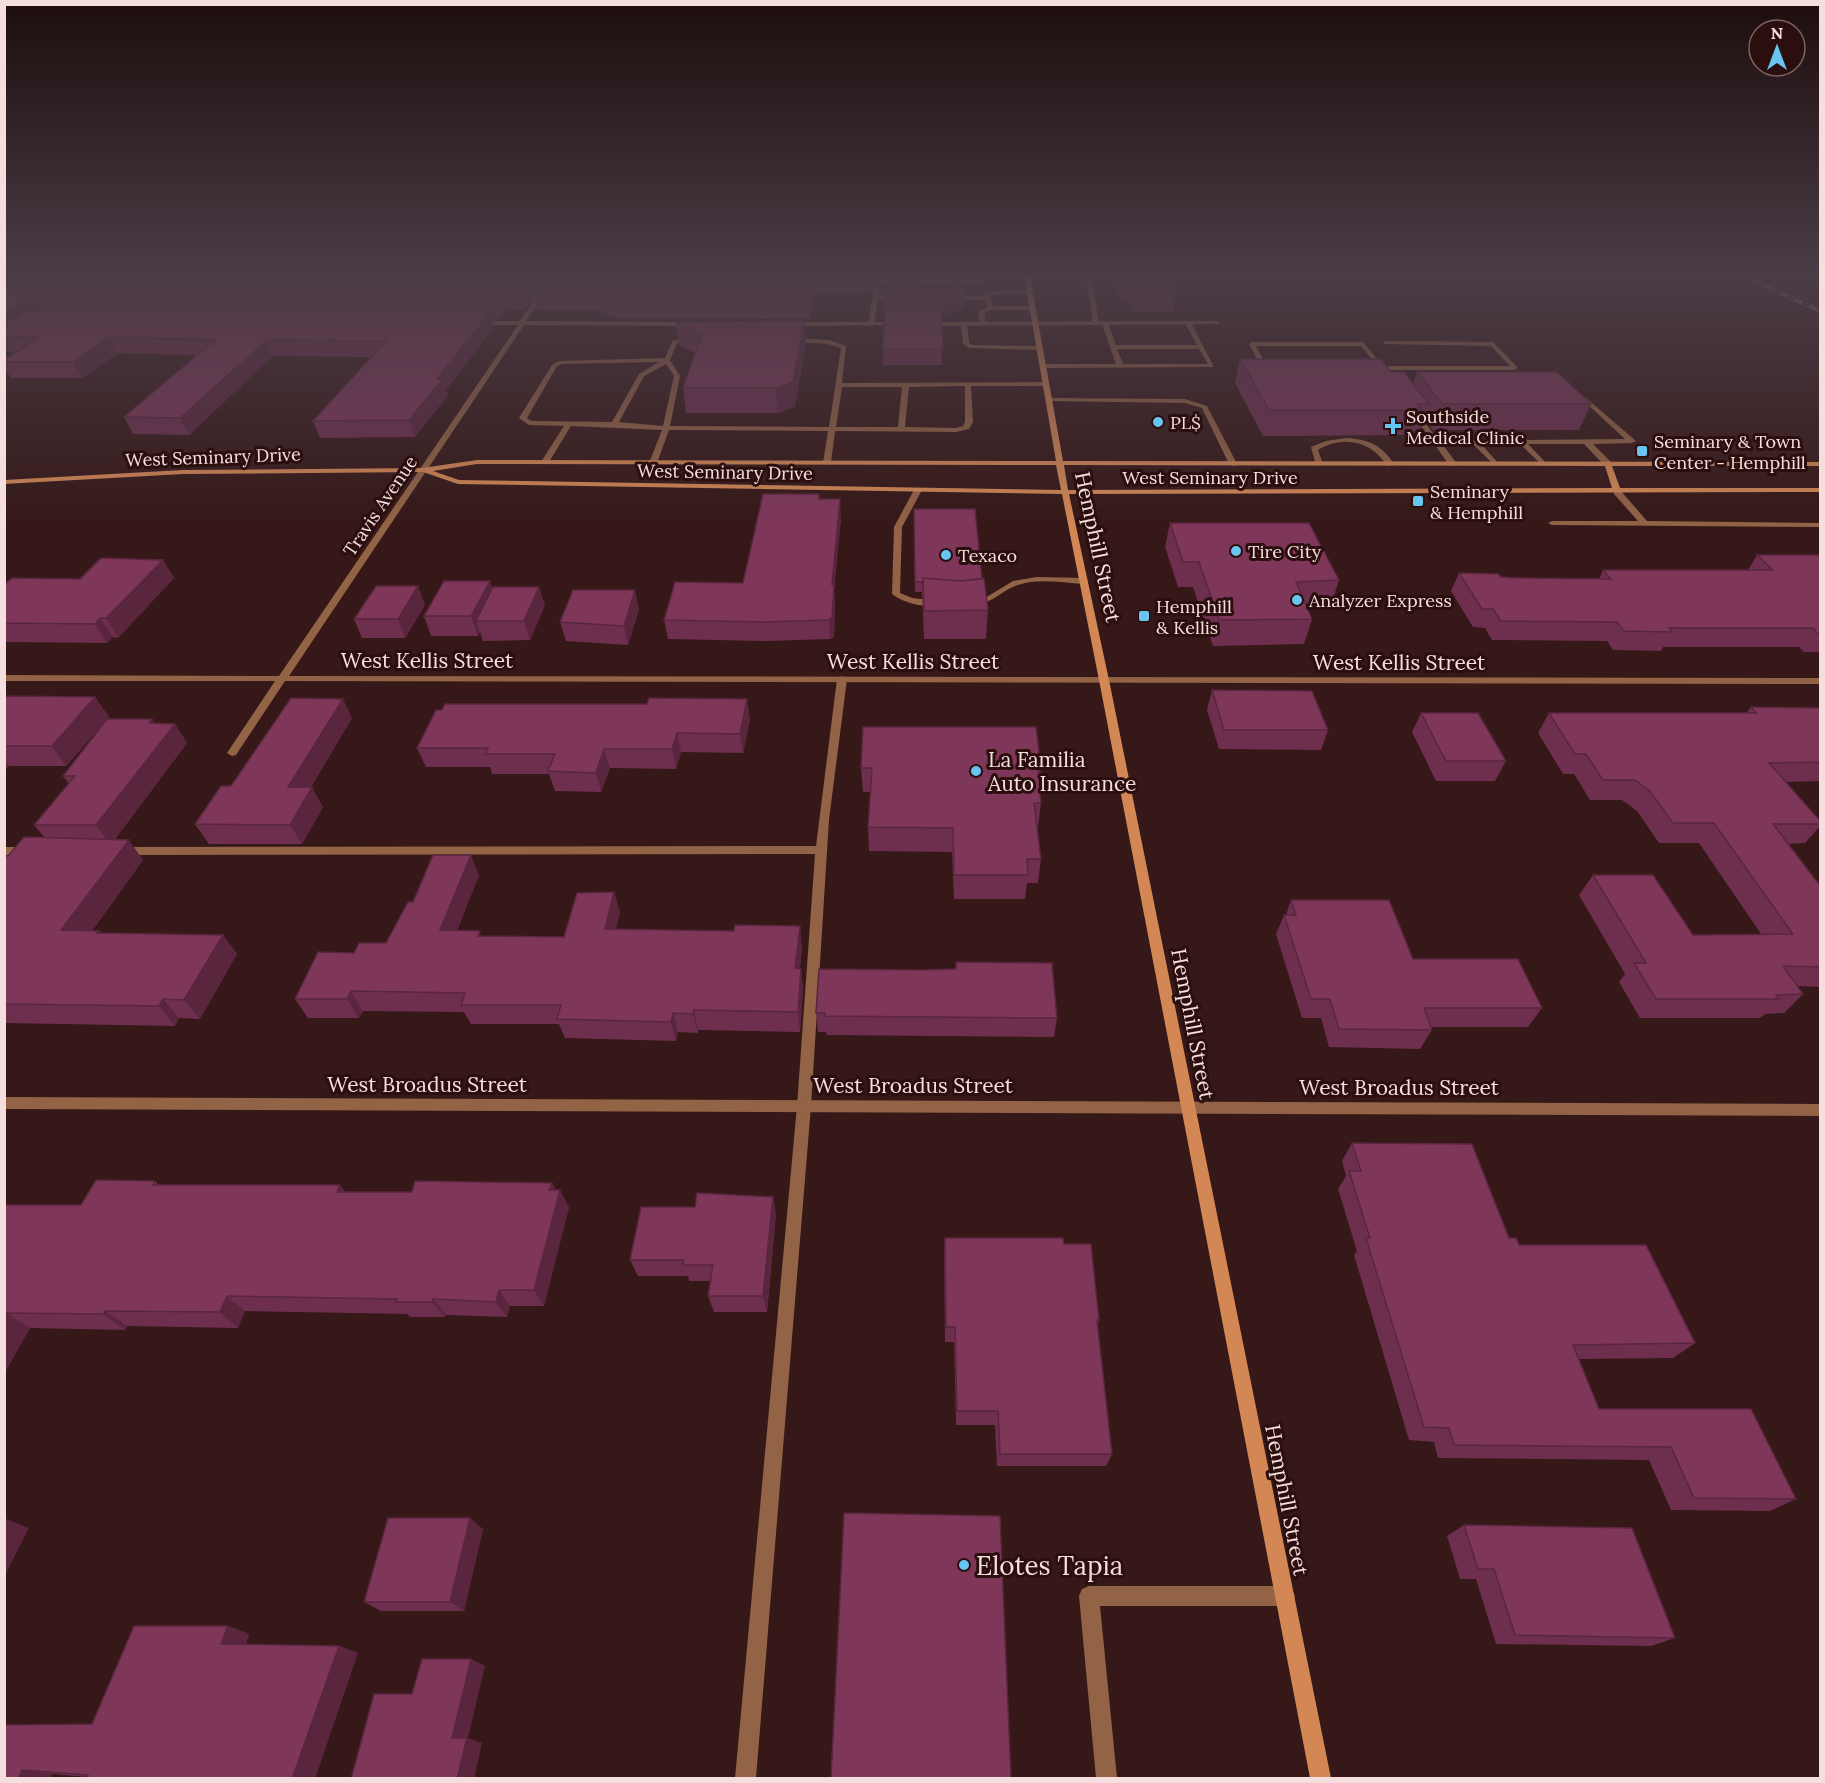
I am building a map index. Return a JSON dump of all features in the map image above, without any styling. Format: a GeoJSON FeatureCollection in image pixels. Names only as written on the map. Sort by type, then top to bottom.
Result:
{"type":"FeatureCollection","features":[{"type":"Feature","properties":{"kind":"main road","name":"Hemphill Street"},"geometry":{"type":"LineString","coordinates":[[1042,359],[1059,464],[1104,680],[1321,1779]]}},
{"type":"Feature","properties":{"kind":"main road","name":"West Seminary Drive"},"geometry":{"type":"LineString","coordinates":[[4,482],[183,472],[422,470],[477,462],[1821,464]]}},
{"type":"Feature","properties":{"kind":"main road"},"geometry":{"type":"LineString","coordinates":[[1608,464],[1617,492]]}},
{"type":"Feature","properties":{"kind":"main road","name":"West Seminary Drive"},"geometry":{"type":"LineString","coordinates":[[422,470],[458,482],[918,490],[1065,492],[1821,490]]}},
{"type":"Feature","properties":{"kind":"street","name":"Travis Avenue"},"geometry":{"type":"LineString","coordinates":[[232,753],[498,359]]}},
{"type":"Feature","properties":{"kind":"street"},"geometry":{"type":"LineString","coordinates":[[827,463],[842,359]]}},
{"type":"Feature","properties":{"kind":"street"},"geometry":{"type":"LineString","coordinates":[[1117,359],[1120,366]]}},
{"type":"Feature","properties":{"kind":"street"},"geometry":{"type":"LineString","coordinates":[[1043,366],[1212,366],[1208,359]]}},
{"type":"Feature","properties":{"kind":"street"},"geometry":{"type":"LineString","coordinates":[[1260,359],[1265,368],[1277,368]]}},
{"type":"Feature","properties":{"kind":"street"},"geometry":{"type":"LineString","coordinates":[[1374,359],[1388,378]]}},
{"type":"Feature","properties":{"kind":"street"},"geometry":{"type":"LineString","coordinates":[[1369,368],[1515,368],[1507,359]]}},
{"type":"Feature","properties":{"kind":"street"},"geometry":{"type":"LineString","coordinates":[[667,360],[570,360],[555,365],[523,418],[529,423],[614,424],[666,428],[956,430],[966,427],[969,422],[968,384]]}},
{"type":"Feature","properties":{"kind":"street"},"geometry":{"type":"LineString","coordinates":[[614,424],[641,375],[667,360]]}},
{"type":"Feature","properties":{"kind":"street"},"geometry":{"type":"LineString","coordinates":[[653,462],[666,428],[677,376],[667,360]]}},
{"type":"Feature","properties":{"kind":"street"},"geometry":{"type":"LineString","coordinates":[[901,429],[906,384]]}},
{"type":"Feature","properties":{"kind":"street"},"geometry":{"type":"LineString","coordinates":[[838,385],[1046,384]]}},
{"type":"Feature","properties":{"kind":"street"},"geometry":{"type":"LineString","coordinates":[[1437,443],[1632,441],[1585,399]]}},
{"type":"Feature","properties":{"kind":"street"},"geometry":{"type":"LineString","coordinates":[[1049,400],[1185,401],[1205,407],[1233,464]]}},
{"type":"Feature","properties":{"kind":"street"},"geometry":{"type":"LineString","coordinates":[[1409,405],[1453,464]]}},
{"type":"Feature","properties":{"kind":"street"},"geometry":{"type":"LineString","coordinates":[[545,462],[569,423]]}},
{"type":"Feature","properties":{"kind":"street"},"geometry":{"type":"LineString","coordinates":[[1319,464],[1314,449],[1322,443],[1346,441],[1367,443],[1379,449],[1390,464]]}},
{"type":"Feature","properties":{"kind":"street"},"geometry":{"type":"LineString","coordinates":[[1586,441],[1608,464]]}},
{"type":"Feature","properties":{"kind":"street"},"geometry":{"type":"LineString","coordinates":[[1475,442],[1495,464]]}},
{"type":"Feature","properties":{"kind":"street"},"geometry":{"type":"LineString","coordinates":[[1522,442],[1543,464]]}},
{"type":"Feature","properties":{"kind":"street"},"geometry":{"type":"LineString","coordinates":[[918,490],[898,527],[896,594],[910,601],[943,603]]}},
{"type":"Feature","properties":{"kind":"street"},"geometry":{"type":"LineString","coordinates":[[1617,492],[1645,525]]}},
{"type":"Feature","properties":{"kind":"street"},"geometry":{"type":"LineString","coordinates":[[1552,523],[1821,525]]}},
{"type":"Feature","properties":{"kind":"street"},"geometry":{"type":"LineString","coordinates":[[966,603],[978,603],[998,596],[1021,580],[1084,581]]}},
{"type":"Feature","properties":{"kind":"street","name":"West Kellis Street"},"geometry":{"type":"LineString","coordinates":[[4,678],[1821,681]]}},
{"type":"Feature","properties":{"kind":"street"},"geometry":{"type":"LineString","coordinates":[[745,1779],[804,1106],[821,850],[842,679]]}},
{"type":"Feature","properties":{"kind":"street"},"geometry":{"type":"LineString","coordinates":[[4,850],[40,850]]}},
{"type":"Feature","properties":{"kind":"street"},"geometry":{"type":"LineString","coordinates":[[112,851],[821,850]]}},
{"type":"Feature","properties":{"kind":"street","name":"West Broadus Street"},"geometry":{"type":"LineString","coordinates":[[4,1103],[1821,1110]]}},
{"type":"Feature","properties":{"kind":"street"},"geometry":{"type":"LineString","coordinates":[[1106,1779],[1089,1596],[1285,1596]]}},
{"type":"Feature","properties":{"kind":"building"},"geometry":{"type":"Polygon","coordinates":[[[77,359],[73,362],[4,362],[4,360],[77,359]]]}},
{"type":"Feature","properties":{"kind":"building"},"geometry":{"type":"Polygon","coordinates":[[[192,359],[246,359],[180,418],[124,417],[192,359]]]}},
{"type":"Feature","properties":{"kind":"building"},"geometry":{"type":"Polygon","coordinates":[[[369,359],[453,359],[437,379],[443,379],[409,420],[313,421],[369,359]]]}},
{"type":"Feature","properties":{"kind":"building"},"geometry":{"type":"Polygon","coordinates":[[[693,359],[797,359],[793,382],[776,388],[683,388],[693,359]]]}},
{"type":"Feature","properties":{"kind":"building"},"geometry":{"type":"Polygon","coordinates":[[[1240,359],[1381,359],[1391,372],[1404,372],[1429,404],[1417,404],[1422,410],[1269,410],[1240,359]]]}},
{"type":"Feature","properties":{"kind":"building"},"geometry":{"type":"Polygon","coordinates":[[[1417,372],[1557,372],[1591,404],[1442,404],[1417,372]]]}},
{"type":"Feature","properties":{"kind":"building"},"geometry":{"type":"Polygon","coordinates":[[[763,494],[819,494],[819,499],[840,499],[832,585],[834,585],[832,617],[829,620],[765,622],[664,620],[675,582],[743,583],[763,494]]]}},
{"type":"Feature","properties":{"kind":"building","name":"Texaco"},"geometry":{"type":"Polygon","coordinates":[[[914,509],[975,509],[982,579],[959,581],[923,578],[923,587],[922,582],[915,582],[914,509]]]}},
{"type":"Feature","properties":{"kind":"building"},"geometry":{"type":"Polygon","coordinates":[[[1170,523],[1309,523],[1339,580],[1296,582],[1312,619],[1219,620],[1199,562],[1183,562],[1170,523]]]}},
{"type":"Feature","properties":{"kind":"building"},"geometry":{"type":"Polygon","coordinates":[[[1757,555],[1821,555],[1821,634],[1813,628],[1669,628],[1672,632],[1624,631],[1617,622],[1501,621],[1493,609],[1482,609],[1459,573],[1499,574],[1500,577],[1520,578],[1611,579],[1603,570],[1773,570],[1757,555]]]}},
{"type":"Feature","properties":{"kind":"building"},"geometry":{"type":"Polygon","coordinates":[[[101,558],[163,560],[106,618],[100,618],[95,624],[4,623],[4,585],[12,578],[80,579],[101,558]]]}},
{"type":"Feature","properties":{"kind":"building"},"geometry":{"type":"Polygon","coordinates":[[[923,578],[959,581],[984,578],[988,610],[924,611],[923,578]]]}},
{"type":"Feature","properties":{"kind":"building"},"geometry":{"type":"Polygon","coordinates":[[[444,581],[490,581],[471,616],[424,616],[444,581]]]}},
{"type":"Feature","properties":{"kind":"building"},"geometry":{"type":"Polygon","coordinates":[[[376,586],[418,586],[398,619],[354,619],[376,586]]]}},
{"type":"Feature","properties":{"kind":"building"},"geometry":{"type":"Polygon","coordinates":[[[493,587],[539,587],[524,621],[476,621],[493,587]]]}},
{"type":"Feature","properties":{"kind":"building"},"geometry":{"type":"Polygon","coordinates":[[[573,590],[635,590],[624,626],[560,622],[573,590]]]}},
{"type":"Feature","properties":{"kind":"building"},"geometry":{"type":"Polygon","coordinates":[[[1212,690],[1312,691],[1328,730],[1224,730],[1212,690]]]}},
{"type":"Feature","properties":{"kind":"building"},"geometry":{"type":"Polygon","coordinates":[[[4,696],[95,697],[52,746],[4,746],[4,696]]]}},
{"type":"Feature","properties":{"kind":"building"},"geometry":{"type":"Polygon","coordinates":[[[291,698],[343,699],[288,787],[312,787],[290,825],[195,824],[221,786],[231,786],[291,698]]]}},
{"type":"Feature","properties":{"kind":"building"},"geometry":{"type":"Polygon","coordinates":[[[649,698],[747,699],[740,734],[677,733],[672,749],[604,749],[596,773],[548,771],[555,754],[485,754],[488,748],[417,748],[436,710],[442,710],[445,704],[647,704],[649,698]]]}},
{"type":"Feature","properties":{"kind":"building"},"geometry":{"type":"Polygon","coordinates":[[[1751,707],[1821,708],[1821,762],[1769,763],[1821,822],[1821,824],[1773,824],[1821,887],[1821,967],[1783,966],[1803,994],[1776,995],[1779,999],[1656,999],[1634,963],[1646,963],[1593,875],[1653,875],[1693,935],[1793,934],[1714,823],[1673,823],[1650,791],[1635,780],[1603,780],[1586,754],[1575,754],[1549,713],[1756,713],[1751,707]]]}},
{"type":"Feature","properties":{"kind":"building"},"geometry":{"type":"Polygon","coordinates":[[[1421,713],[1478,713],[1506,761],[1446,761],[1421,713]]]}},
{"type":"Feature","properties":{"kind":"building"},"geometry":{"type":"Polygon","coordinates":[[[107,719],[152,719],[149,723],[175,724],[96,825],[34,825],[75,776],[63,776],[107,719]]]}},
{"type":"Feature","properties":{"kind":"building"},"geometry":{"type":"Polygon","coordinates":[[[863,727],[1036,727],[1041,768],[1038,768],[1041,803],[1034,803],[1041,859],[1027,859],[1028,875],[954,875],[953,828],[868,827],[872,768],[861,768],[863,727]]]}},
{"type":"Feature","properties":{"kind":"building"},"geometry":{"type":"Polygon","coordinates":[[[24,837],[129,840],[61,930],[99,931],[97,933],[223,935],[184,1000],[163,999],[159,1006],[4,1004],[4,856],[8,856],[24,837]]]}},
{"type":"Feature","properties":{"kind":"building"},"geometry":{"type":"Polygon","coordinates":[[[433,855],[471,855],[440,930],[480,931],[478,936],[564,937],[577,893],[614,892],[605,929],[734,931],[735,925],[800,926],[795,968],[801,969],[798,1012],[694,1010],[693,1014],[673,1013],[671,1022],[557,1019],[561,1005],[461,1005],[465,993],[351,991],[347,999],[295,999],[318,952],[354,953],[359,943],[386,943],[408,902],[413,902],[433,855]]]}},
{"type":"Feature","properties":{"kind":"building"},"geometry":{"type":"Polygon","coordinates":[[[1291,900],[1389,900],[1413,959],[1518,959],[1542,1008],[1424,1008],[1432,1030],[1339,1029],[1330,999],[1311,999],[1284,915],[1296,915],[1291,900]]]}},
{"type":"Feature","properties":{"kind":"building"},"geometry":{"type":"Polygon","coordinates":[[[956,962],[1052,963],[1057,1018],[825,1016],[825,1013],[816,1013],[819,969],[956,969],[956,962]]]}},
{"type":"Feature","properties":{"kind":"building"},"geometry":{"type":"Polygon","coordinates":[[[1352,1143],[1472,1144],[1509,1238],[1516,1238],[1519,1245],[1646,1245],[1695,1343],[1573,1345],[1599,1409],[1751,1409],[1796,1499],[1694,1498],[1671,1447],[1454,1445],[1449,1428],[1424,1427],[1366,1238],[1370,1238],[1349,1171],[1361,1171],[1352,1143]]]}},
{"type":"Feature","properties":{"kind":"building"},"geometry":{"type":"Polygon","coordinates":[[[96,1180],[155,1181],[153,1185],[340,1185],[337,1192],[412,1192],[415,1181],[552,1183],[549,1190],[560,1190],[534,1290],[499,1290],[496,1302],[433,1299],[432,1302],[396,1302],[397,1299],[227,1296],[220,1312],[105,1311],[103,1314],[6,1313],[4,1316],[4,1205],[81,1205],[96,1180]]]}},
{"type":"Feature","properties":{"kind":"building"},"geometry":{"type":"Polygon","coordinates":[[[697,1193],[773,1197],[763,1296],[708,1296],[713,1265],[683,1265],[684,1260],[630,1260],[641,1207],[695,1207],[697,1193]]]}},
{"type":"Feature","properties":{"kind":"building"},"geometry":{"type":"Polygon","coordinates":[[[945,1238],[1063,1238],[1064,1244],[1091,1244],[1112,1454],[1000,1454],[998,1411],[957,1411],[955,1327],[946,1327],[945,1238]]]}},
{"type":"Feature","properties":{"kind":"building"},"geometry":{"type":"Polygon","coordinates":[[[844,1513],[1000,1516],[1011,1779],[831,1779],[844,1513]]]}},
{"type":"Feature","properties":{"kind":"building"},"geometry":{"type":"Polygon","coordinates":[[[388,1518],[470,1518],[450,1602],[364,1602],[388,1518]]]}},
{"type":"Feature","properties":{"kind":"building"},"geometry":{"type":"Polygon","coordinates":[[[1464,1525],[1632,1528],[1675,1638],[1515,1635],[1494,1569],[1478,1569],[1464,1525]]]}},
{"type":"Feature","properties":{"kind":"building"},"geometry":{"type":"Polygon","coordinates":[[[134,1626],[228,1626],[221,1644],[339,1646],[292,1779],[87,1779],[88,1775],[22,1770],[18,1779],[4,1779],[4,1725],[92,1724],[134,1626]]]}},
{"type":"Feature","properties":{"kind":"building"},"geometry":{"type":"Polygon","coordinates":[[[422,1659],[471,1659],[452,1738],[467,1738],[457,1779],[351,1779],[374,1694],[412,1694],[422,1659]]]}},
{"type":"Feature","properties":{"kind":"place","name":"PL$"},"geometry":{"type":"Point","coordinates":[1158,422]}},
{"type":"Feature","properties":{"kind":"place","name":"Southside Medical Clinic"},"geometry":{"type":"Point","coordinates":[1393,426]}},
{"type":"Feature","properties":{"kind":"place","name":"Seminary & Town Center - Hemphill"},"geometry":{"type":"Point","coordinates":[1642,451]}},
{"type":"Feature","properties":{"kind":"place","name":"Seminary & Hemphill"},"geometry":{"type":"Point","coordinates":[1418,501]}},
{"type":"Feature","properties":{"kind":"place","name":"Tire City"},"geometry":{"type":"Point","coordinates":[1236,551]}},
{"type":"Feature","properties":{"kind":"place","name":"Texaco"},"geometry":{"type":"Point","coordinates":[946,555]}},
{"type":"Feature","properties":{"kind":"place","name":"Analyzer Express"},"geometry":{"type":"Point","coordinates":[1297,600]}},
{"type":"Feature","properties":{"kind":"place","name":"Hemphill & Kellis"},"geometry":{"type":"Point","coordinates":[1144,616]}},
{"type":"Feature","properties":{"kind":"place","name":"La Familia Auto Insurance"},"geometry":{"type":"Point","coordinates":[976,771]}},
{"type":"Feature","properties":{"kind":"place","name":"Elotes Tapia"},"geometry":{"type":"Point","coordinates":[964,1565]}}]}
